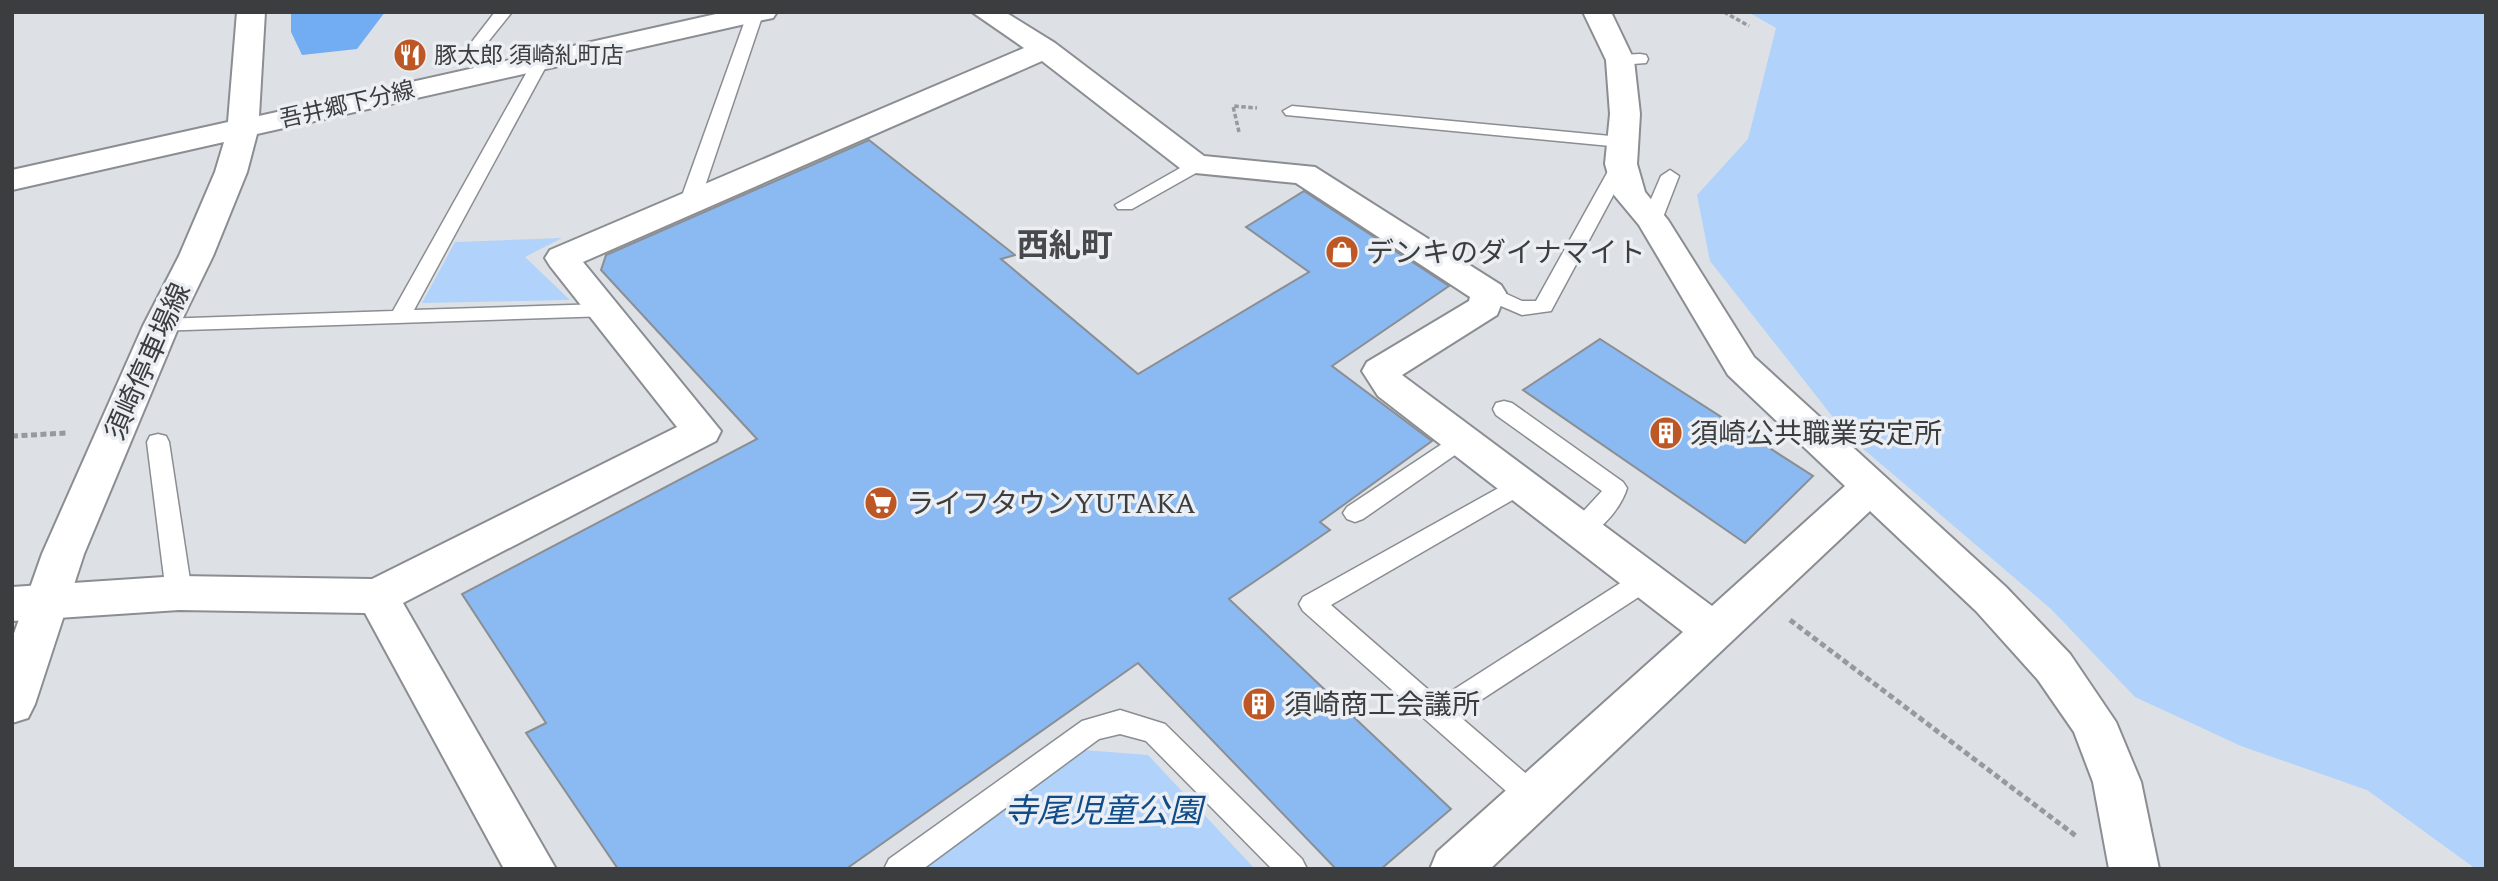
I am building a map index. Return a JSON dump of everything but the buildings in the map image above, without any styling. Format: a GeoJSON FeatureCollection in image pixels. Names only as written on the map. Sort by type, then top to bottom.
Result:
{"type":"FeatureCollection","features":[{"type":"Feature","properties":{"kind":"street","name":"須崎停車場線"},"geometry":{"type":"LineString","coordinates":[[12,704],[31,602],[63,555],[161,326],[196,256],[231,172],[243,128],[251,12]]}},
{"type":"Feature","properties":{"kind":"street"},"geometry":{"type":"LineString","coordinates":[[986,12],[1045,49],[1196,165],[1304,174],[1489,293],[1485,307],[1380,371],[1391,387],[1715,632]]}},
{"type":"Feature","properties":{"kind":"street"},"geometry":{"type":"LineString","coordinates":[[1597,12],[1630,60],[1621,153],[1630,195],[1652,220],[1741,366],[1991,599],[2054,667],[2093,722],[2117,782],[2134,869]]}},
{"type":"Feature","properties":{"kind":"street","name":"吾井郷下分線"},"geometry":{"type":"LineString","coordinates":[[12,180],[759,13]]}},
{"type":"Feature","properties":{"kind":"street"},"geometry":{"type":"LineString","coordinates":[[31,602],[179,593],[377,596],[702,431],[602,311],[562,258],[1045,49]]}},
{"type":"Feature","properties":{"kind":"street"},"geometry":{"type":"LineString","coordinates":[[1455,869],[1870,487]]}},
{"type":"Feature","properties":{"kind":"street"},"geometry":{"type":"LineString","coordinates":[[377,596],[531,869]]}},
{"type":"Feature","properties":{"kind":"lane"},"geometry":{"type":"LineString","coordinates":[[483,73],[479,43],[504,12]]}},
{"type":"Feature","properties":{"kind":"lane"},"geometry":{"type":"LineString","coordinates":[[688,204],[759,13]]}},
{"type":"Feature","properties":{"kind":"lane"},"geometry":{"type":"LineString","coordinates":[[400,317],[541,61]]}},
{"type":"Feature","properties":{"kind":"lane"},"geometry":{"type":"LineString","coordinates":[[1292,111],[1621,153],[1544,306],[1531,311],[1516,308],[1489,293]]}},
{"type":"Feature","properties":{"kind":"lane"},"geometry":{"type":"LineString","coordinates":[[1125,205],[1196,165]]}},
{"type":"Feature","properties":{"kind":"lane"},"geometry":{"type":"LineString","coordinates":[[1652,220],[1670,176]]}},
{"type":"Feature","properties":{"kind":"lane"},"geometry":{"type":"LineString","coordinates":[[161,326],[602,311]]}},
{"type":"Feature","properties":{"kind":"lane"},"geometry":{"type":"LineString","coordinates":[[1504,409],[1615,488],[1614,496],[1579,529]]}},
{"type":"Feature","properties":{"kind":"lane"},"geometry":{"type":"LineString","coordinates":[[1355,513],[1460,440]]}},
{"type":"Feature","properties":{"kind":"lane"},"geometry":{"type":"LineString","coordinates":[[158,442],[179,593]]}},
{"type":"Feature","properties":{"kind":"lane"},"geometry":{"type":"LineString","coordinates":[[1520,485],[1312,604],[1534,798]]}},
{"type":"Feature","properties":{"kind":"lane"},"geometry":{"type":"LineString","coordinates":[[1439,713],[1645,580]]}},
{"type":"Feature","properties":{"kind":"lane"},"geometry":{"type":"LineString","coordinates":[[899,869],[1092,729],[1120,722],[1154,732],[1292,869]]}},
{"type":"Feature","properties":{"kind":"path"},"geometry":{"type":"LineString","coordinates":[[1724,12],[1749,26]]}},
{"type":"Feature","properties":{"kind":"path"},"geometry":{"type":"LineString","coordinates":[[1249,171],[1233,106],[1292,111]]}},
{"type":"Feature","properties":{"kind":"path"},"geometry":{"type":"LineString","coordinates":[[12,436],[71,433]]}},
{"type":"Feature","properties":{"kind":"path"},"geometry":{"type":"LineString","coordinates":[[1756,594],[2086,844]]}},
{"type":"Feature","properties":{"kind":"green space"},"geometry":{"type":"Polygon","coordinates":[[[1748,12],[2486,12],[2486,869],[2476,869],[2367,790],[2241,746],[2135,697],[2051,609],[1847,435],[1710,261],[1697,195],[1748,139],[1776,28],[1748,12]]]}},
{"type":"Feature","properties":{"kind":"green space"},"geometry":{"type":"Polygon","coordinates":[[[562,238],[525,257],[570,300],[422,303],[455,242],[562,238]]]}},
{"type":"Feature","properties":{"kind":"green space","name":"寺尾児童公園"},"geometry":{"type":"Polygon","coordinates":[[[1084,750],[1148,755],[1255,869],[923,869],[1084,750]]]}},
{"type":"Feature","properties":{"kind":"water"},"geometry":{"type":"Polygon","coordinates":[[[291,12],[385,12],[357,49],[302,55],[291,32],[291,12]]]}},
{"type":"Feature","properties":{"kind":"place","name":"豚太郎 須崎糺町店"},"geometry":{"type":"Point","coordinates":[410,55]}},
{"type":"Feature","properties":{"kind":"place","name":"デンキのダイナマイト"},"geometry":{"type":"Point","coordinates":[1342,252]}},
{"type":"Feature","properties":{"kind":"place","name":"須崎公共職業安定所"},"geometry":{"type":"Point","coordinates":[1666,433]}},
{"type":"Feature","properties":{"kind":"place","name":"ライフタウンYUTAKA"},"geometry":{"type":"Point","coordinates":[881,503]}},
{"type":"Feature","properties":{"kind":"place","name":"須崎商工会議所"},"geometry":{"type":"Point","coordinates":[1259,704]}},
{"type":"Feature","properties":{"kind":"district","name":"西糺町"},"geometry":{"type":"Point","coordinates":[1065,245]}}]}
